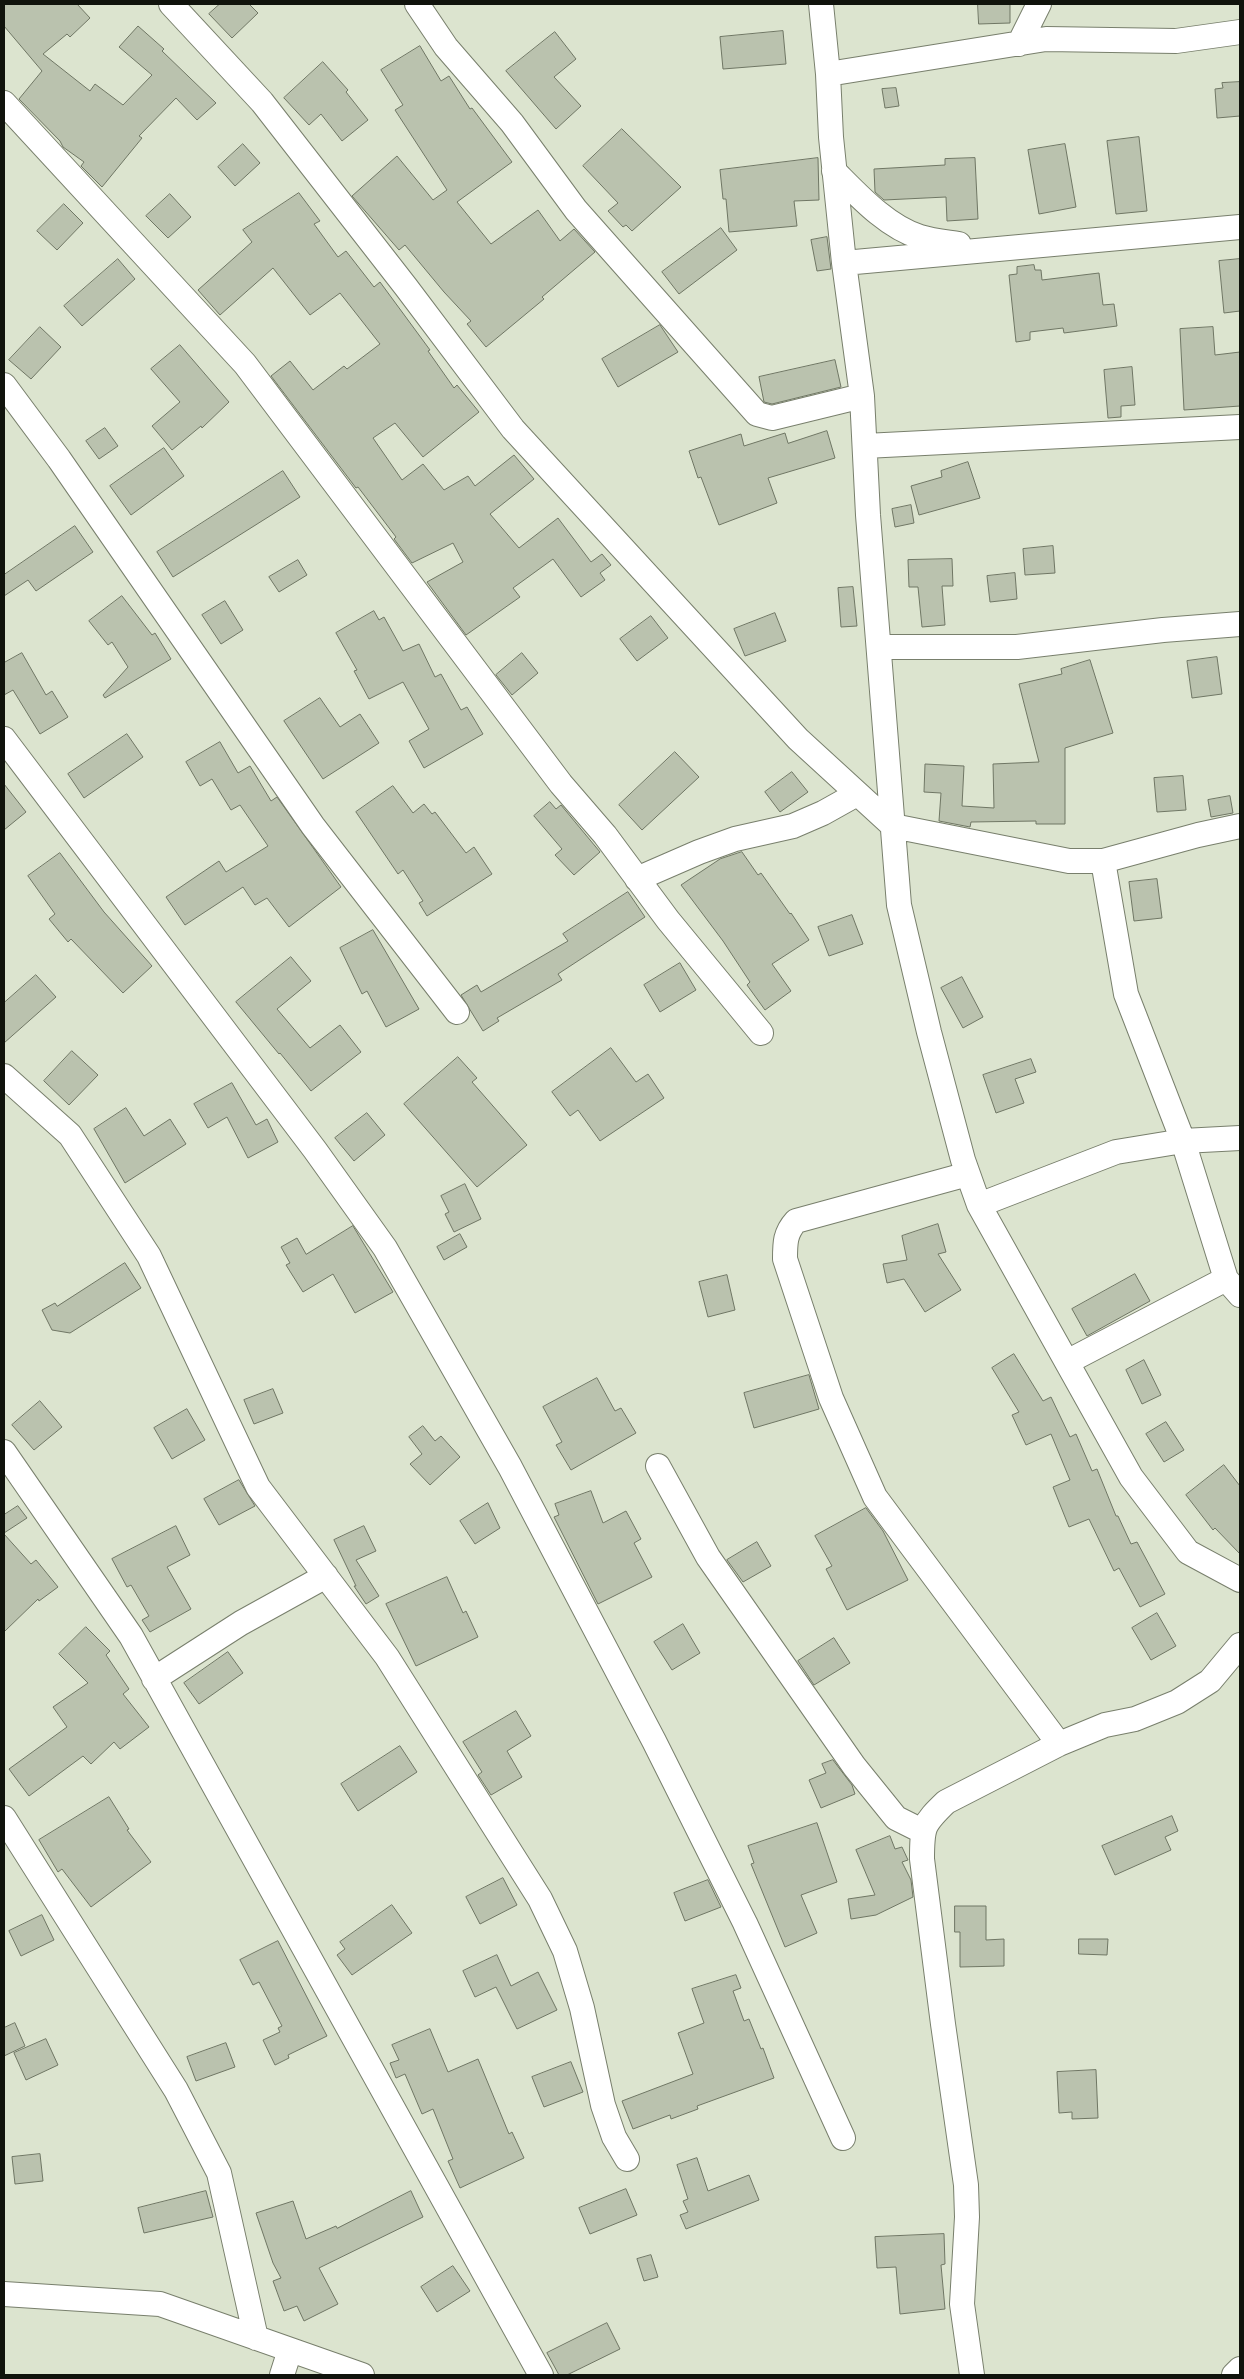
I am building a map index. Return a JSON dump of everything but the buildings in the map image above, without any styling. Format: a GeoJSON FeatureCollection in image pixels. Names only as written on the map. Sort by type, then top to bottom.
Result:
{"type":"FeatureCollection","features":[{"type":"Feature","properties":{"kind":"street"},"geometry":{"type":"LineString","coordinates":[[171,4],[262,102],[406,286],[513,429],[798,740],[893,826],[1070,861],[1103,861],[1198,835],[1240,826]]}},
{"type":"Feature","properties":{"kind":"street"},"geometry":{"type":"LineString","coordinates":[[417,4],[446,47],[512,123],[576,210],[757,414],[772,418],[862,396]]}},
{"type":"Feature","properties":{"kind":"street"},"geometry":{"type":"LineString","coordinates":[[820,4],[828,74],[834,172],[862,396],[899,905],[928,1032],[968,1174],[979,1205],[1131,1476],[1188,1552],[1240,1580]]}},
{"type":"Feature","properties":{"kind":"street"},"geometry":{"type":"LineString","coordinates":[[1019,44],[1039,4]]}},
{"type":"Feature","properties":{"kind":"street"},"geometry":{"type":"LineString","coordinates":[[828,74],[1046,39],[1176,41],[1240,32]]}},
{"type":"Feature","properties":{"kind":"street"},"geometry":{"type":"LineString","coordinates":[[4,103],[245,364],[561,784],[605,835],[637,879],[761,1033]]}},
{"type":"Feature","properties":{"kind":"street"},"geometry":{"type":"LineString","coordinates":[[834,172],[872,208],[888,220],[919,237],[991,249]]}},
{"type":"Feature","properties":{"kind":"street"},"geometry":{"type":"LineString","coordinates":[[844,263],[1240,227]]}},
{"type":"Feature","properties":{"kind":"street"},"geometry":{"type":"LineString","coordinates":[[4,385],[59,459],[312,826],[457,1012]]}},
{"type":"Feature","properties":{"kind":"street"},"geometry":{"type":"LineString","coordinates":[[865,446],[1240,427]]}},
{"type":"Feature","properties":{"kind":"street"},"geometry":{"type":"LineString","coordinates":[[879,647],[1017,647],[1164,630],[1240,624]]}},
{"type":"Feature","properties":{"kind":"street"},"geometry":{"type":"LineString","coordinates":[[4,739],[315,1150],[385,1248],[510,1467],[654,1741],[745,1923],[843,2138]]}},
{"type":"Feature","properties":{"kind":"street"},"geometry":{"type":"LineString","coordinates":[[637,879],[699,852],[735,839],[793,826],[823,813],[857,794]]}},
{"type":"Feature","properties":{"kind":"street"},"geometry":{"type":"LineString","coordinates":[[1067,1362],[1233,1287],[1183,1141],[1126,994],[1103,861]]}},
{"type":"Feature","properties":{"kind":"street"},"geometry":{"type":"LineString","coordinates":[[4,1076],[70,1135],[143,1248],[258,1487],[387,1657],[540,1898],[565,1951],[582,2008],[603,2105],[614,2137],[627,2159]]}},
{"type":"Feature","properties":{"kind":"street"},"geometry":{"type":"LineString","coordinates":[[979,1205],[1116,1152],[1183,1141],[1240,1138]]}},
{"type":"Feature","properties":{"kind":"street"},"geometry":{"type":"LineString","coordinates":[[968,1174],[796,1222],[788,1230],[785,1259],[831,1398],[876,1497],[1059,1744]]}},
{"type":"Feature","properties":{"kind":"street"},"geometry":{"type":"LineString","coordinates":[[4,1452],[131,1636],[541,2375]]}},
{"type":"Feature","properties":{"kind":"street"},"geometry":{"type":"LineString","coordinates":[[658,1466],[708,1557],[854,1766],[896,1818],[922,1831]]}},
{"type":"Feature","properties":{"kind":"street"},"geometry":{"type":"LineString","coordinates":[[154,1679],[241,1622],[326,1576]]}},
{"type":"Feature","properties":{"kind":"street"},"geometry":{"type":"LineString","coordinates":[[972,2375],[962,2304],[967,2217],[966,2185],[922,1858],[922,1831],[932,1816],[946,1802],[1059,1744],[1105,1725],[1135,1719],[1177,1702],[1210,1681],[1240,1645]]}},
{"type":"Feature","properties":{"kind":"street"},"geometry":{"type":"LineString","coordinates":[[4,1818],[176,2090],[220,2173],[256,2338]]}},
{"type":"Feature","properties":{"kind":"street"},"geometry":{"type":"LineString","coordinates":[[4,2294],[160,2304],[362,2375]]}},
{"type":"Feature","properties":{"kind":"street"},"geometry":{"type":"LineString","coordinates":[[282,2375],[290,2350]]}},
{"type":"Feature","properties":{"kind":"street"},"geometry":{"type":"LineString","coordinates":[[1234,2375],[1240,2369]]}}]}
